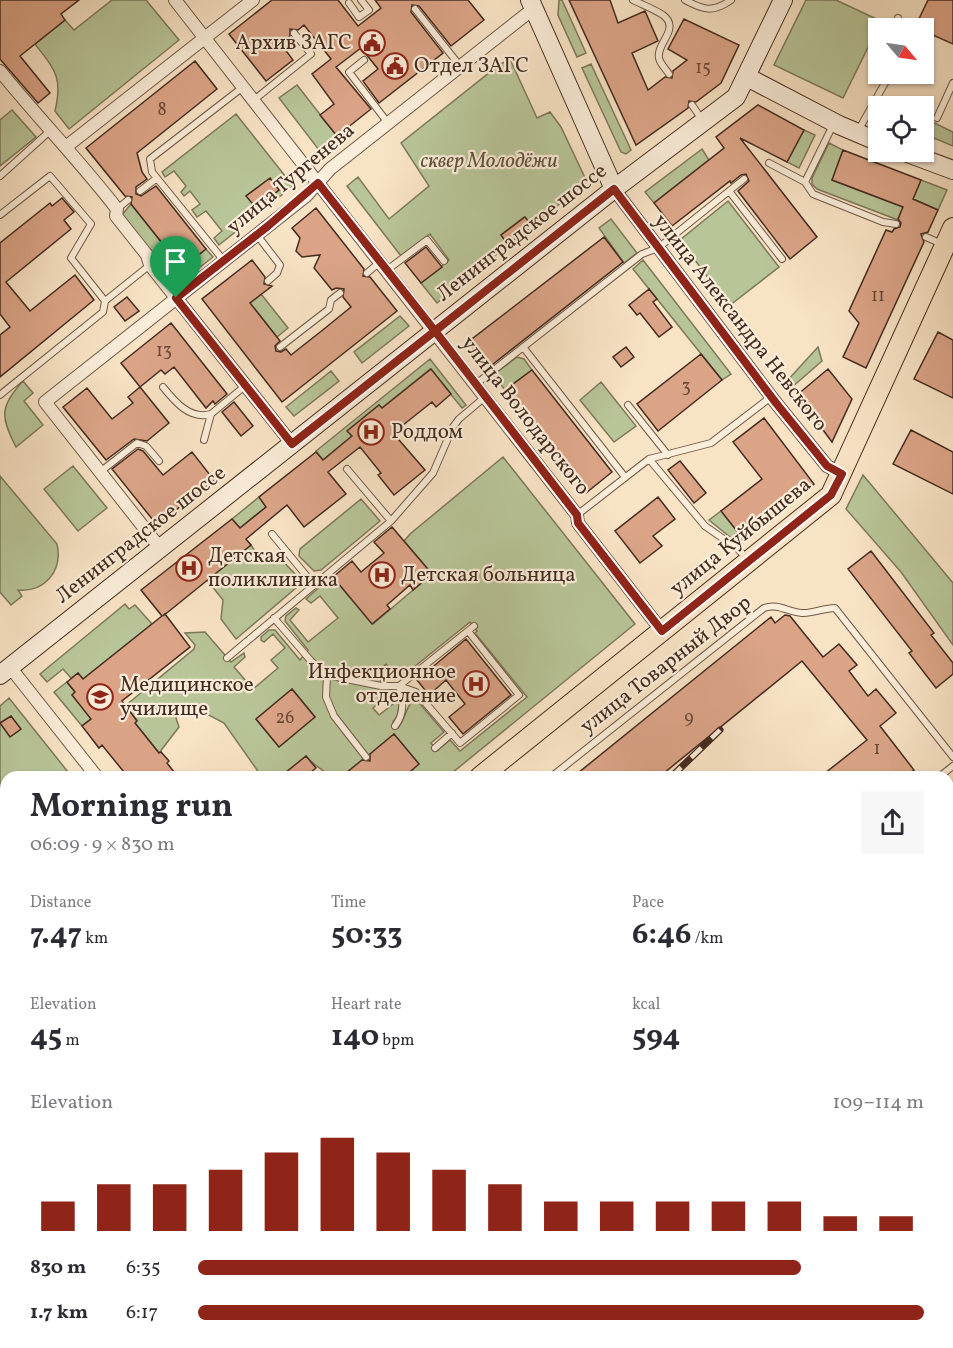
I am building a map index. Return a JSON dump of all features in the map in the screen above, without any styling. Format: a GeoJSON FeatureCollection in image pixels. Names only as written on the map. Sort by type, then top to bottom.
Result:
{"type":"FeatureCollection","features":[{"type":"Feature","properties":{"kind":"main road","name":"Ленинградское шоссе"},"geometry":{"type":"LineString","coordinates":[[5,671],[614,189],[736,97],[783,0]]}},
{"type":"Feature","properties":{"kind":"main road"},"geometry":{"type":"LineString","coordinates":[[533,3],[614,189]]}},
{"type":"Feature","properties":{"kind":"main road"},"geometry":{"type":"LineString","coordinates":[[747,77],[834,123],[868,138]]}},
{"type":"Feature","properties":{"kind":"main road"},"geometry":{"type":"LineString","coordinates":[[932,162],[953,170]]}},
{"type":"Feature","properties":{"kind":"main road","name":"улица Куйбышева"},"geometry":{"type":"LineString","coordinates":[[487,771],[831,495],[949,237]]}},
{"type":"Feature","properties":{"kind":"street","name":"улица Володарского"},"geometry":{"type":"LineString","coordinates":[[175,0],[476,384],[577,515],[578,523],[662,631]]}},
{"type":"Feature","properties":{"kind":"street"},"geometry":{"type":"LineString","coordinates":[[67,146],[253,0]]}},
{"type":"Feature","properties":{"kind":"street","name":"улица Тургенева"},"geometry":{"type":"LineString","coordinates":[[100,472],[45,402],[306,196],[330,169],[460,66],[533,3]]}},
{"type":"Feature","properties":{"kind":"street"},"geometry":{"type":"LineString","coordinates":[[0,71],[67,146],[117,209],[116,216],[147,255],[150,265],[292,444]]}},
{"type":"Feature","properties":{"kind":"street","name":"улица Александра Невского"},"geometry":{"type":"LineString","coordinates":[[614,189],[771,397],[827,466],[842,474]]}},
{"type":"Feature","properties":{"kind":"street"},"geometry":{"type":"LineString","coordinates":[[100,472],[160,548]]}},
{"type":"Feature","properties":{"kind":"street"},"geometry":{"type":"LineString","coordinates":[[5,671],[92,771]]}},
{"type":"Feature","properties":{"kind":"lane"},"geometry":{"type":"LineString","coordinates":[[349,3],[359,17],[369,10],[361,0]]}},
{"type":"Feature","properties":{"kind":"lane"},"geometry":{"type":"LineString","coordinates":[[633,0],[664,16],[668,22],[670,29],[658,54],[659,60],[669,74]]}},
{"type":"Feature","properties":{"kind":"lane"},"geometry":{"type":"LineString","coordinates":[[685,0],[702,9],[710,10],[731,0]]}},
{"type":"Feature","properties":{"kind":"lane"},"geometry":{"type":"LineString","coordinates":[[415,9],[460,66]]}},
{"type":"Feature","properties":{"kind":"lane"},"geometry":{"type":"LineString","coordinates":[[254,100],[312,54],[294,33]]}},
{"type":"Feature","properties":{"kind":"lane"},"geometry":{"type":"LineString","coordinates":[[364,60],[349,72],[388,123]]}},
{"type":"Feature","properties":{"kind":"lane"},"geometry":{"type":"LineString","coordinates":[[937,118],[953,83]]}},
{"type":"Feature","properties":{"kind":"lane"},"geometry":{"type":"LineString","coordinates":[[856,133],[884,84]]}},
{"type":"Feature","properties":{"kind":"lane"},"geometry":{"type":"LineString","coordinates":[[224,261],[152,172],[150,159],[243,86]]}},
{"type":"Feature","properties":{"kind":"lane"},"geometry":{"type":"LineString","coordinates":[[692,105],[703,122]]}},
{"type":"Feature","properties":{"kind":"lane"},"geometry":{"type":"LineString","coordinates":[[805,182],[834,123]]}},
{"type":"Feature","properties":{"kind":"lane"},"geometry":{"type":"LineString","coordinates":[[0,176],[51,130]]}},
{"type":"Feature","properties":{"kind":"lane"},"geometry":{"type":"LineString","coordinates":[[769,163],[805,182],[813,194],[880,221],[896,224]]}},
{"type":"Feature","properties":{"kind":"lane"},"geometry":{"type":"LineString","coordinates":[[0,215],[50,176],[91,224],[71,258],[105,301]]}},
{"type":"Feature","properties":{"kind":"lane"},"geometry":{"type":"LineString","coordinates":[[140,191],[157,178]]}},
{"type":"Feature","properties":{"kind":"lane"},"geometry":{"type":"LineString","coordinates":[[476,384],[642,254],[658,248],[744,179]]}},
{"type":"Feature","properties":{"kind":"lane"},"geometry":{"type":"LineString","coordinates":[[729,191],[782,260]]}},
{"type":"Feature","properties":{"kind":"lane"},"geometry":{"type":"LineString","coordinates":[[117,209],[128,200]]}},
{"type":"Feature","properties":{"kind":"lane"},"geometry":{"type":"LineString","coordinates":[[257,235],[280,266],[277,273],[268,281]]}},
{"type":"Feature","properties":{"kind":"lane"},"geometry":{"type":"LineString","coordinates":[[926,237],[949,237]]}},
{"type":"Feature","properties":{"kind":"lane"},"geometry":{"type":"LineString","coordinates":[[367,273],[384,266],[428,240],[444,261]]}},
{"type":"Feature","properties":{"kind":"lane"},"geometry":{"type":"LineString","coordinates":[[0,395],[103,312],[105,301],[150,265]]}},
{"type":"Feature","properties":{"kind":"lane"},"geometry":{"type":"LineString","coordinates":[[280,347],[329,309],[331,300],[340,293]]}},
{"type":"Feature","properties":{"kind":"lane"},"geometry":{"type":"LineString","coordinates":[[523,347],[626,477]]}},
{"type":"Feature","properties":{"kind":"lane"},"geometry":{"type":"LineString","coordinates":[[163,387],[181,408],[202,417],[211,414],[245,386]]}},
{"type":"Feature","properties":{"kind":"lane"},"geometry":{"type":"LineString","coordinates":[[227,658],[391,521],[433,473],[453,427],[459,419],[486,397]]}},
{"type":"Feature","properties":{"kind":"lane"},"geometry":{"type":"LineString","coordinates":[[577,515],[649,459],[711,443],[771,397]]}},
{"type":"Feature","properties":{"kind":"lane"},"geometry":{"type":"LineString","coordinates":[[628,405],[668,455]]}},
{"type":"Feature","properties":{"kind":"lane"},"geometry":{"type":"LineString","coordinates":[[204,440],[211,414]]}},
{"type":"Feature","properties":{"kind":"lane"},"geometry":{"type":"LineString","coordinates":[[100,472],[137,443],[146,446],[159,461]]}},
{"type":"Feature","properties":{"kind":"lane"},"geometry":{"type":"LineString","coordinates":[[649,459],[705,526],[738,549],[749,561]]}},
{"type":"Feature","properties":{"kind":"lane"},"geometry":{"type":"LineString","coordinates":[[347,469],[391,521]]}},
{"type":"Feature","properties":{"kind":"lane"},"geometry":{"type":"LineString","coordinates":[[272,534],[314,585]]}},
{"type":"Feature","properties":{"kind":"lane","name":"улица Товарный Двор"},"geometry":{"type":"LineString","coordinates":[[559,771],[764,608],[773,605],[804,614],[825,608],[835,608],[953,757]]}},
{"type":"Feature","properties":{"kind":"lane"},"geometry":{"type":"LineString","coordinates":[[274,618],[311,661],[327,675],[381,686],[399,686],[416,692],[460,743],[519,695],[468,631]]}},
{"type":"Feature","properties":{"kind":"lane"},"geometry":{"type":"LineString","coordinates":[[399,686],[474,626]]}},
{"type":"Feature","properties":{"kind":"lane"},"geometry":{"type":"LineString","coordinates":[[327,675],[326,696],[334,716],[366,757]]}},
{"type":"Feature","properties":{"kind":"lane"},"geometry":{"type":"LineString","coordinates":[[395,726],[400,719],[404,702],[399,686]]}},
{"type":"Feature","properties":{"kind":"lane"},"geometry":{"type":"LineString","coordinates":[[435,748],[452,733]]}},
{"type":"Feature","properties":{"kind":"green space"},"geometry":{"type":"Polygon","coordinates":[[[112,0],[146,0],[179,40],[69,129],[55,111],[58,90],[55,74],[35,44],[65,20],[74,30],[112,0]]]}},
{"type":"Feature","properties":{"kind":"green space"},"geometry":{"type":"Polygon","coordinates":[[[559,0],[562,0],[586,53],[577,57],[558,15],[559,0]]]}},
{"type":"Feature","properties":{"kind":"green space"},"geometry":{"type":"Polygon","coordinates":[[[806,0],[836,0],[875,18],[868,18],[868,47],[843,98],[774,65],[806,0]]]}},
{"type":"Feature","properties":{"kind":"green space","name":"сквер Молодёжи"},"geometry":{"type":"Polygon","coordinates":[[[510,59],[537,118],[550,112],[561,127],[587,182],[532,226],[524,217],[501,235],[508,245],[437,303],[421,283],[449,260],[430,234],[401,256],[347,186],[358,177],[389,219],[429,186],[401,143],[499,65],[510,59]]]}},
{"type":"Feature","properties":{"kind":"green space"},"geometry":{"type":"Polygon","coordinates":[[[591,64],[631,150],[626,154],[621,152],[582,68],[591,64]]]}},
{"type":"Feature","properties":{"kind":"green space"},"geometry":{"type":"Polygon","coordinates":[[[297,85],[337,136],[319,150],[279,98],[297,85]]]}},
{"type":"Feature","properties":{"kind":"green space"},"geometry":{"type":"Polygon","coordinates":[[[12,110],[36,137],[0,166],[0,120],[12,110]]]}},
{"type":"Feature","properties":{"kind":"green space"},"geometry":{"type":"Polygon","coordinates":[[[236,114],[293,186],[219,245],[214,238],[222,231],[206,211],[197,217],[192,210],[200,204],[190,191],[184,196],[181,192],[186,186],[174,171],[165,177],[162,172],[236,114]]]}},
{"type":"Feature","properties":{"kind":"green space"},"geometry":{"type":"Polygon","coordinates":[[[934,123],[953,132],[953,146],[934,138],[934,123]]]}},
{"type":"Feature","properties":{"kind":"green space"},"geometry":{"type":"Polygon","coordinates":[[[804,130],[815,135],[799,168],[787,162],[804,130]]]}},
{"type":"Feature","properties":{"kind":"green space"},"geometry":{"type":"Polygon","coordinates":[[[829,143],[843,150],[832,180],[903,207],[898,220],[817,189],[812,184],[812,178],[829,143]]]}},
{"type":"Feature","properties":{"kind":"green space"},"geometry":{"type":"Polygon","coordinates":[[[702,149],[709,160],[654,203],[645,192],[702,149]]]}},
{"type":"Feature","properties":{"kind":"green space"},"geometry":{"type":"Polygon","coordinates":[[[921,180],[947,190],[938,210],[913,199],[921,180]]]}},
{"type":"Feature","properties":{"kind":"green space"},"geometry":{"type":"Polygon","coordinates":[[[728,201],[779,267],[729,306],[680,240],[728,201]]]}},
{"type":"Feature","properties":{"kind":"green space"},"geometry":{"type":"Polygon","coordinates":[[[131,204],[182,268],[206,249],[213,257],[176,286],[121,216],[131,204]]]}},
{"type":"Feature","properties":{"kind":"green space"},"geometry":{"type":"Polygon","coordinates":[[[611,219],[637,253],[624,263],[599,228],[611,219]]]}},
{"type":"Feature","properties":{"kind":"green space"},"geometry":{"type":"Polygon","coordinates":[[[643,260],[731,374],[722,380],[633,269],[643,260]]]}},
{"type":"Feature","properties":{"kind":"green space"},"geometry":{"type":"Polygon","coordinates":[[[261,294],[288,328],[277,337],[250,303],[261,294]]]}},
{"type":"Feature","properties":{"kind":"green space"},"geometry":{"type":"Polygon","coordinates":[[[400,316],[409,326],[362,363],[354,352],[400,316]]]}},
{"type":"Feature","properties":{"kind":"green space"},"geometry":{"type":"Polygon","coordinates":[[[818,347],[822,361],[791,388],[786,382],[818,347]]]}},
{"type":"Feature","properties":{"kind":"green space"},"geometry":{"type":"Polygon","coordinates":[[[517,357],[524,359],[532,370],[505,390],[493,375],[517,357]]]}},
{"type":"Feature","properties":{"kind":"green space"},"geometry":{"type":"Polygon","coordinates":[[[430,359],[466,405],[462,408],[430,369],[382,408],[379,405],[348,430],[352,436],[323,460],[316,451],[430,359]]]}},
{"type":"Feature","properties":{"kind":"green space"},"geometry":{"type":"Polygon","coordinates":[[[331,371],[339,381],[294,416],[286,407],[331,371]]]}},
{"type":"Feature","properties":{"kind":"green space"},"geometry":{"type":"Polygon","coordinates":[[[23,381],[33,393],[24,401],[43,425],[16,447],[7,427],[5,412],[10,398],[23,381]]]}},
{"type":"Feature","properties":{"kind":"green space"},"geometry":{"type":"Polygon","coordinates":[[[601,382],[636,426],[614,442],[580,400],[601,382]]]}},
{"type":"Feature","properties":{"kind":"green space"},"geometry":{"type":"Polygon","coordinates":[[[503,457],[635,624],[454,771],[411,771],[419,764],[394,734],[349,771],[324,771],[306,756],[288,771],[258,771],[224,723],[188,704],[179,708],[176,718],[179,727],[159,753],[135,723],[137,720],[125,706],[194,649],[195,645],[185,633],[205,632],[231,662],[244,653],[245,657],[234,667],[253,689],[278,668],[271,660],[285,648],[273,634],[264,642],[261,640],[261,637],[269,630],[275,630],[300,660],[308,650],[285,621],[286,616],[296,608],[299,610],[290,620],[308,642],[338,618],[320,596],[311,603],[306,599],[332,576],[373,624],[432,574],[404,541],[503,457]],[[470,622],[404,675],[393,673],[386,664],[381,668],[380,702],[373,708],[379,715],[397,701],[400,702],[397,717],[393,722],[398,728],[415,698],[444,732],[431,743],[437,751],[450,740],[460,751],[527,697],[475,633],[477,631],[470,622]],[[292,689],[256,719],[279,747],[315,717],[292,689]]]}},
{"type":"Feature","properties":{"kind":"green space"},"geometry":{"type":"Polygon","coordinates":[[[73,466],[107,508],[78,531],[44,489],[73,466]]]}},
{"type":"Feature","properties":{"kind":"green space"},"geometry":{"type":"Polygon","coordinates":[[[863,475],[953,583],[953,645],[901,572],[846,509],[863,475]]]}},
{"type":"Feature","properties":{"kind":"green space"},"geometry":{"type":"Polygon","coordinates":[[[0,476],[57,544],[58,554],[57,563],[50,578],[28,590],[18,590],[22,596],[11,605],[0,592],[0,476]]]}},
{"type":"Feature","properties":{"kind":"green space"},"geometry":{"type":"Polygon","coordinates":[[[259,497],[266,507],[240,528],[232,519],[259,497]]]}},
{"type":"Feature","properties":{"kind":"green space"},"geometry":{"type":"Polygon","coordinates":[[[361,499],[380,521],[321,570],[314,571],[299,556],[300,549],[361,499]]]}},
{"type":"Feature","properties":{"kind":"green space"},"geometry":{"type":"Polygon","coordinates":[[[721,511],[744,540],[735,541],[709,520],[721,511]]]}},
{"type":"Feature","properties":{"kind":"green space"},"geometry":{"type":"Polygon","coordinates":[[[251,545],[257,554],[278,556],[295,574],[299,583],[236,639],[221,619],[223,600],[207,580],[251,545]]]}},
{"type":"Feature","properties":{"kind":"green space"},"geometry":{"type":"Polygon","coordinates":[[[125,604],[129,609],[135,605],[152,624],[83,679],[78,673],[71,678],[63,669],[47,682],[40,674],[125,604]]]}},
{"type":"Feature","properties":{"kind":"green space"},"geometry":{"type":"Polygon","coordinates":[[[67,682],[75,692],[72,695],[103,709],[82,726],[54,692],[67,682]]]}},
{"type":"Feature","properties":{"kind":"green space"},"geometry":{"type":"Polygon","coordinates":[[[9,698],[67,771],[0,771],[0,706],[9,698]]]}},
{"type":"Feature","properties":{"kind":"building"},"geometry":{"type":"Polygon","coordinates":[[[0,0],[79,0],[61,14],[65,20],[20,56],[50,93],[38,103],[0,59],[0,0]]]}},
{"type":"Feature","properties":{"kind":"building"},"geometry":{"type":"Polygon","coordinates":[[[272,0],[338,0],[358,26],[381,8],[375,0],[468,0],[484,20],[451,46],[419,6],[412,5],[411,12],[443,53],[379,103],[363,81],[378,69],[361,48],[336,67],[371,109],[337,136],[320,115],[334,104],[312,74],[331,59],[304,25],[298,30],[290,29],[290,36],[281,44],[293,60],[266,81],[229,34],[272,0]]]}},
{"type":"Feature","properties":{"kind":"building"},"geometry":{"type":"Polygon","coordinates":[[[569,0],[610,0],[618,23],[645,11],[658,41],[632,53],[648,90],[665,77],[672,78],[673,71],[687,60],[668,49],[684,19],[739,45],[721,83],[696,102],[689,101],[688,108],[636,145],[569,0]]]}},
{"type":"Feature","properties":{"kind":"building"},"geometry":{"type":"Polygon","coordinates":[[[928,0],[953,0],[953,44],[934,35],[934,18],[919,18],[928,0]]]}},
{"type":"Feature","properties":{"kind":"building"},"geometry":{"type":"Polygon","coordinates":[[[195,61],[217,89],[137,153],[142,172],[147,179],[136,187],[136,194],[141,196],[156,186],[206,249],[182,268],[131,204],[132,197],[125,196],[86,148],[195,61]]]}},
{"type":"Feature","properties":{"kind":"building"},"geometry":{"type":"Polygon","coordinates":[[[758,105],[804,130],[787,162],[740,138],[817,237],[790,259],[738,191],[749,181],[746,174],[731,183],[730,181],[672,226],[654,203],[724,148],[716,137],[758,105]]]}},
{"type":"Feature","properties":{"kind":"building"},"geometry":{"type":"Polygon","coordinates":[[[843,150],[868,160],[868,162],[874,162],[921,180],[913,199],[938,210],[928,232],[921,234],[924,242],[866,368],[843,357],[859,323],[849,311],[886,230],[892,232],[900,227],[901,223],[898,219],[903,207],[832,180],[843,150]]]}},
{"type":"Feature","properties":{"kind":"building"},"geometry":{"type":"Polygon","coordinates":[[[270,178],[279,190],[256,208],[246,196],[270,178]]]}},
{"type":"Feature","properties":{"kind":"building"},"geometry":{"type":"Polygon","coordinates":[[[62,198],[74,212],[64,220],[71,229],[6,282],[30,311],[75,275],[94,300],[0,377],[0,335],[10,327],[0,314],[0,243],[50,203],[52,206],[62,198]]]}},
{"type":"Feature","properties":{"kind":"building"},"geometry":{"type":"Polygon","coordinates":[[[316,208],[364,269],[363,276],[370,277],[397,311],[282,402],[202,299],[252,260],[265,277],[264,284],[272,286],[250,303],[280,341],[275,346],[276,351],[281,352],[286,349],[291,355],[324,329],[351,307],[343,297],[344,289],[332,290],[314,268],[320,255],[302,257],[296,251],[300,238],[292,228],[316,208]]]}},
{"type":"Feature","properties":{"kind":"building"},"geometry":{"type":"Polygon","coordinates":[[[525,217],[532,226],[508,245],[501,235],[525,217]]]}},
{"type":"Feature","properties":{"kind":"building"},"geometry":{"type":"Polygon","coordinates":[[[604,237],[623,262],[488,368],[468,342],[604,237]]]}},
{"type":"Feature","properties":{"kind":"building"},"geometry":{"type":"Polygon","coordinates":[[[426,247],[442,267],[421,283],[405,263],[426,247]]]}},
{"type":"Feature","properties":{"kind":"building"},"geometry":{"type":"Polygon","coordinates":[[[649,289],[657,299],[653,302],[672,327],[659,337],[640,313],[637,315],[629,305],[649,289]]]}},
{"type":"Feature","properties":{"kind":"building"},"geometry":{"type":"Polygon","coordinates":[[[127,297],[139,311],[125,321],[114,307],[127,297]]]}},
{"type":"Feature","properties":{"kind":"building"},"geometry":{"type":"Polygon","coordinates":[[[171,323],[227,394],[215,404],[213,401],[206,408],[174,367],[165,374],[161,370],[140,387],[121,363],[171,323]]]}},
{"type":"Feature","properties":{"kind":"building"},"geometry":{"type":"Polygon","coordinates":[[[938,332],[953,340],[953,398],[914,379],[938,332]]]}},
{"type":"Feature","properties":{"kind":"building"},"geometry":{"type":"Polygon","coordinates":[[[626,347],[634,357],[621,367],[613,357],[626,347]]]}},
{"type":"Feature","properties":{"kind":"building"},"geometry":{"type":"Polygon","coordinates":[[[701,354],[722,380],[658,431],[637,404],[701,354]]]}},
{"type":"Feature","properties":{"kind":"building"},"geometry":{"type":"Polygon","coordinates":[[[431,369],[451,394],[436,407],[432,402],[393,433],[425,470],[394,495],[378,475],[381,473],[360,447],[328,472],[346,494],[304,527],[287,505],[246,539],[251,545],[165,614],[190,647],[122,701],[137,721],[135,723],[159,753],[161,752],[169,761],[167,763],[173,771],[123,771],[102,745],[99,748],[82,726],[91,719],[72,695],[75,692],[67,682],[78,673],[83,679],[162,616],[141,590],[232,519],[240,528],[266,507],[259,497],[316,452],[323,460],[352,436],[347,431],[379,405],[382,408],[431,369]]]}},
{"type":"Feature","properties":{"kind":"building"},"geometry":{"type":"Polygon","coordinates":[[[828,369],[852,399],[832,442],[797,395],[828,369]]]}},
{"type":"Feature","properties":{"kind":"building"},"geometry":{"type":"Polygon","coordinates":[[[532,370],[612,472],[586,493],[505,390],[532,370]]]}},
{"type":"Feature","properties":{"kind":"building"},"geometry":{"type":"Polygon","coordinates":[[[140,387],[169,423],[147,441],[134,439],[106,460],[63,407],[87,388],[112,419],[133,403],[128,397],[140,387]]]}},
{"type":"Feature","properties":{"kind":"building"},"geometry":{"type":"Polygon","coordinates":[[[234,402],[253,426],[241,436],[222,412],[234,402]]]}},
{"type":"Feature","properties":{"kind":"building"},"geometry":{"type":"Polygon","coordinates":[[[764,418],[814,484],[744,540],[721,511],[762,479],[733,442],[764,418]]]}},
{"type":"Feature","properties":{"kind":"building"},"geometry":{"type":"Polygon","coordinates":[[[911,430],[953,452],[953,494],[893,464],[911,430]]]}},
{"type":"Feature","properties":{"kind":"building"},"geometry":{"type":"Polygon","coordinates":[[[138,449],[143,451],[163,475],[192,452],[214,480],[157,525],[112,469],[138,449]]]}},
{"type":"Feature","properties":{"kind":"building"},"geometry":{"type":"Polygon","coordinates":[[[680,461],[706,493],[694,503],[668,470],[680,461]]]}},
{"type":"Feature","properties":{"kind":"building"},"geometry":{"type":"Polygon","coordinates":[[[658,497],[675,519],[653,536],[662,546],[640,563],[615,531],[658,497]]]}},
{"type":"Feature","properties":{"kind":"building","name":"Детская больница"},"geometry":{"type":"Polygon","coordinates":[[[392,527],[432,574],[413,590],[410,585],[387,605],[390,609],[372,624],[333,577],[352,561],[361,572],[384,553],[374,542],[392,527]]]}},
{"type":"Feature","properties":{"kind":"building"},"geometry":{"type":"Polygon","coordinates":[[[871,551],[934,633],[931,635],[953,663],[953,674],[936,688],[909,653],[912,651],[848,569],[871,551]]]}},
{"type":"Feature","properties":{"kind":"building"},"geometry":{"type":"Polygon","coordinates":[[[785,615],[790,616],[823,657],[839,644],[857,665],[849,671],[868,696],[876,689],[896,713],[880,726],[914,770],[828,771],[867,740],[802,661],[666,771],[580,771],[771,617],[775,623],[785,615]]]}},
{"type":"Feature","properties":{"kind":"building","name":"Инфекционное отделение"},"geometry":{"type":"Polygon","coordinates":[[[466,639],[511,695],[463,734],[449,717],[465,704],[446,680],[429,695],[417,680],[466,639]]]}},
{"type":"Feature","properties":{"kind":"building"},"geometry":{"type":"Polygon","coordinates":[[[292,689],[315,717],[279,747],[256,719],[292,689]]]}},
{"type":"Feature","properties":{"kind":"building"},"geometry":{"type":"Polygon","coordinates":[[[11,716],[21,729],[10,737],[0,723],[11,716]]]}},
{"type":"Feature","properties":{"kind":"building"},"geometry":{"type":"Polygon","coordinates":[[[394,734],[419,764],[411,771],[348,771],[362,760],[370,761],[370,754],[394,734]]]}},
{"type":"Feature","properties":{"kind":"building"},"geometry":{"type":"Polygon","coordinates":[[[306,756],[316,768],[312,771],[287,771],[306,756]]]}},
{"type":"Feature","properties":{"kind":"railway"},"geometry":{"type":"LineString","coordinates":[[677,771],[720,730]]}},
{"type":"Feature","properties":{"kind":"place","name":"Архив ЗАГС"},"geometry":{"type":"Point","coordinates":[372,43]}},
{"type":"Feature","properties":{"kind":"place","name":"Отдел ЗАГС"},"geometry":{"type":"Point","coordinates":[395,66]}},
{"type":"Feature","properties":{"kind":"place","name":"Роддом"},"geometry":{"type":"Point","coordinates":[371,432]}},
{"type":"Feature","properties":{"kind":"place","name":"Детская поликлиника"},"geometry":{"type":"Point","coordinates":[189,568]}},
{"type":"Feature","properties":{"kind":"place","name":"Детская больница"},"geometry":{"type":"Point","coordinates":[382,575]}},
{"type":"Feature","properties":{"kind":"place","name":"Инфекционное отделение"},"geometry":{"type":"Point","coordinates":[476,684]}},
{"type":"Feature","properties":{"kind":"place","name":"Медицинское училище"},"geometry":{"type":"Point","coordinates":[100,697]}},
{"type":"Feature","properties":{"kind":"route"},"geometry":{"type":"LineString","coordinates":[[176,298],[292,444],[435,331],[577,515],[578,523],[662,631],[831,495],[842,474],[827,466],[776,403],[614,189],[435,331],[318,183],[306,196],[176,298]]}}]}
